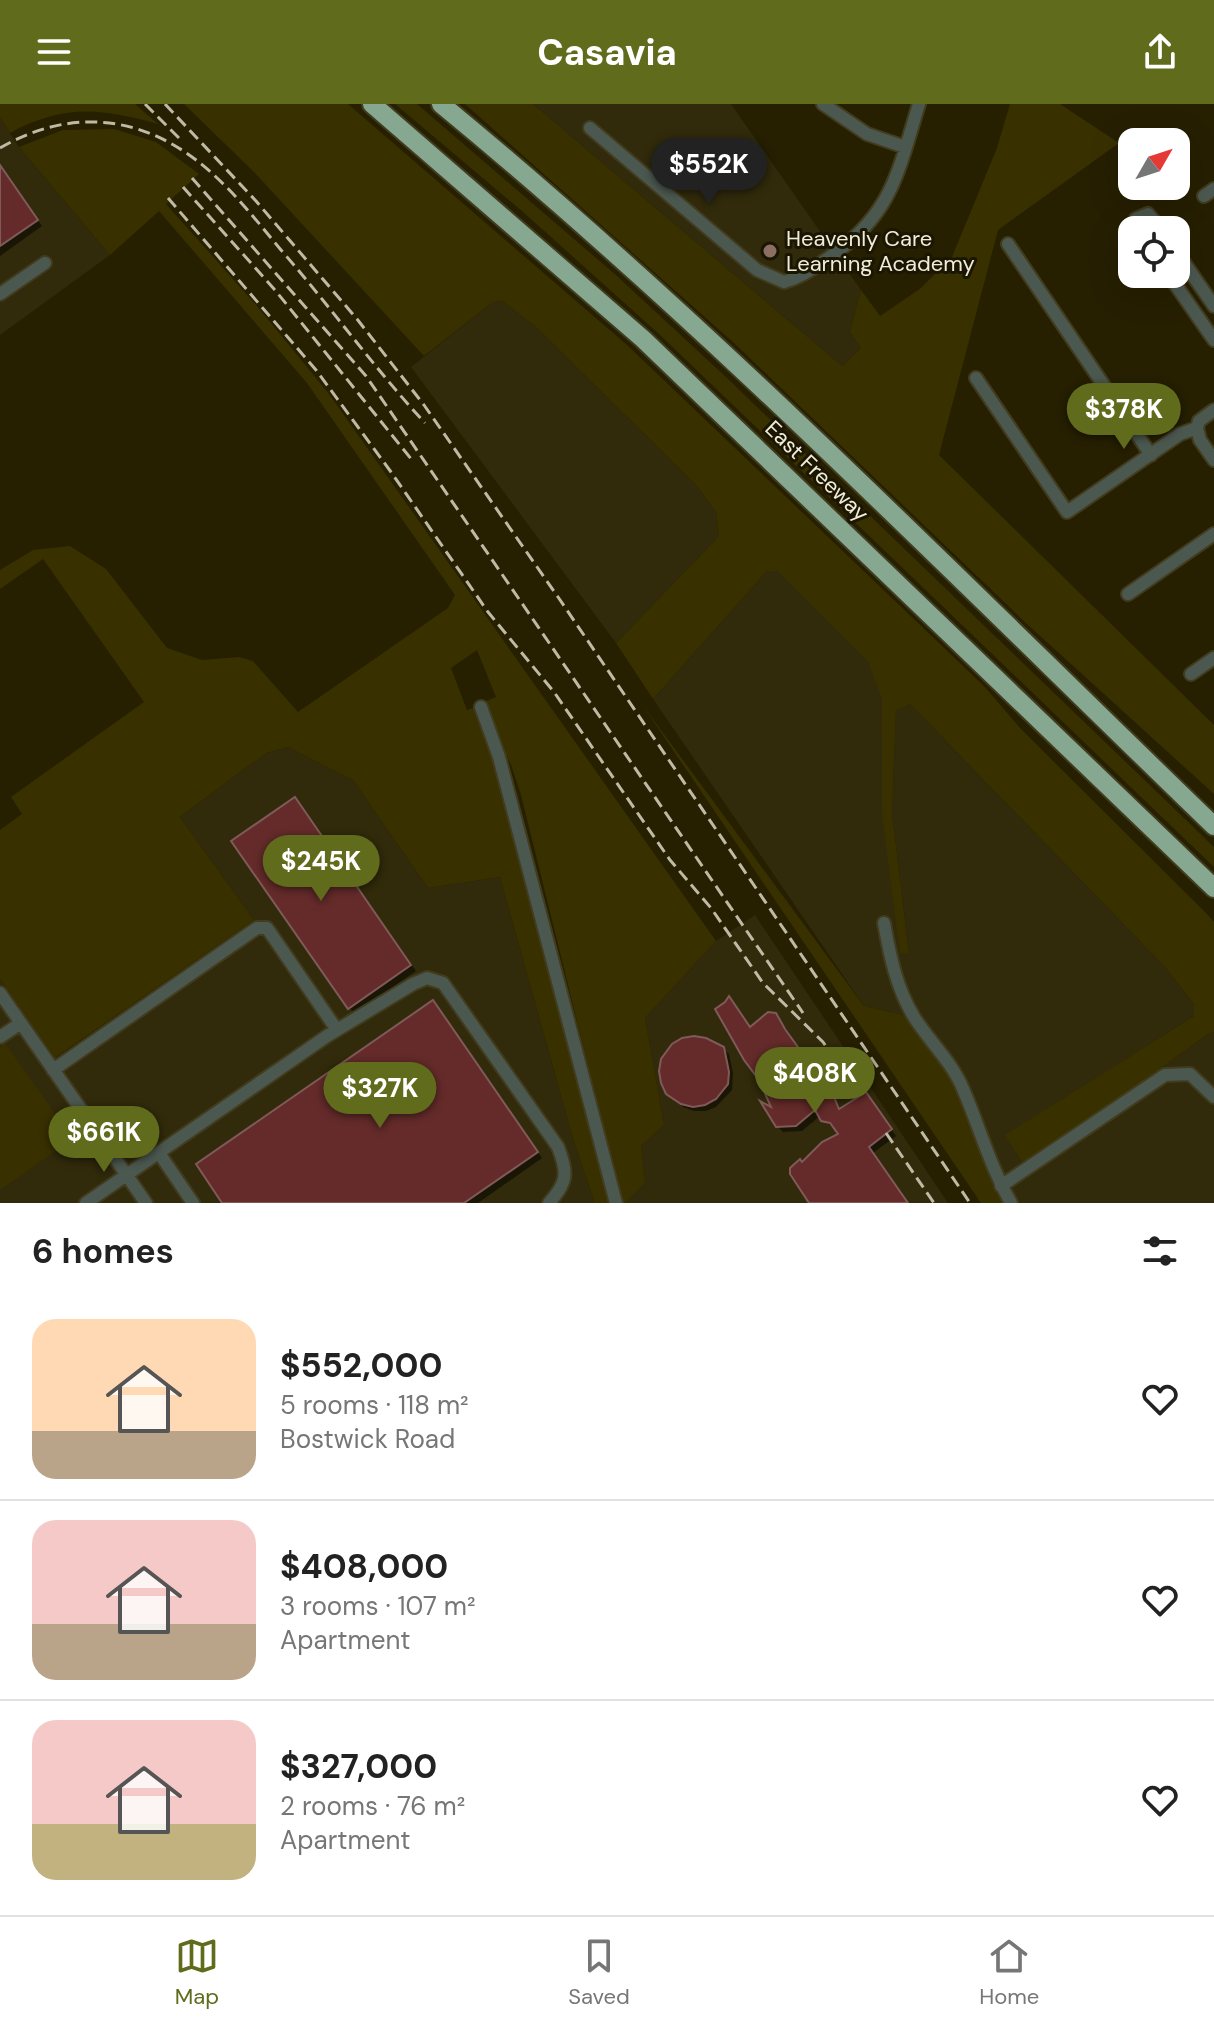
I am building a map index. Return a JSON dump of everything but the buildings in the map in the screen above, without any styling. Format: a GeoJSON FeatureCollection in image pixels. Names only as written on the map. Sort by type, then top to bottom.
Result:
{"type":"FeatureCollection","features":[{"type":"Feature","properties":{"kind":"highway","name":"East Freeway"},"geometry":{"type":"LineString","coordinates":[[372,104],[643,339],[1214,888]]}},
{"type":"Feature","properties":{"kind":"highway","name":"East Freeway"},"geometry":{"type":"LineString","coordinates":[[441,104],[647,283],[861,484],[1214,826]]}},
{"type":"Feature","properties":{"kind":"highway"},"geometry":{"type":"LineString","coordinates":[[1094,710],[1214,816]]}},
{"type":"Feature","properties":{"kind":"highway"},"geometry":{"type":"LineString","coordinates":[[1194,869],[1214,898]]}},
{"type":"Feature","properties":{"kind":"street"},"geometry":{"type":"LineString","coordinates":[[823,104],[867,134],[905,147]]}},
{"type":"Feature","properties":{"kind":"street"},"geometry":{"type":"LineString","coordinates":[[590,128],[757,270],[784,282],[802,277],[849,244],[876,216],[888,197],[919,104]]}},
{"type":"Feature","properties":{"kind":"street"},"geometry":{"type":"LineString","coordinates":[[1008,244],[1151,455]]}},
{"type":"Feature","properties":{"kind":"street"},"geometry":{"type":"LineString","coordinates":[[0,294],[45,263]]}},
{"type":"Feature","properties":{"kind":"street"},"geometry":{"type":"LineString","coordinates":[[1190,271],[1214,306]]}},
{"type":"Feature","properties":{"kind":"street"},"geometry":{"type":"LineString","coordinates":[[1178,288],[1214,340]]}},
{"type":"Feature","properties":{"kind":"street"},"geometry":{"type":"LineString","coordinates":[[976,378],[1067,512],[1180,434],[1197,428]]}},
{"type":"Feature","properties":{"kind":"street"},"geometry":{"type":"LineString","coordinates":[[1214,410],[1199,421],[1197,428],[1200,440],[1214,460]]}},
{"type":"Feature","properties":{"kind":"street"},"geometry":{"type":"LineString","coordinates":[[1128,594],[1214,534]]}},
{"type":"Feature","properties":{"kind":"street"},"geometry":{"type":"LineString","coordinates":[[1191,674],[1214,658]]}},
{"type":"Feature","properties":{"kind":"street"},"geometry":{"type":"LineString","coordinates":[[481,707],[499,757],[616,1203]]}},
{"type":"Feature","properties":{"kind":"street"},"geometry":{"type":"LineString","coordinates":[[884,923],[892,968],[914,1017],[962,1086],[992,1168],[1011,1203]]}},
{"type":"Feature","properties":{"kind":"street"},"geometry":{"type":"LineString","coordinates":[[53,1070],[257,928],[267,928],[337,1030]]}},
{"type":"Feature","properties":{"kind":"street"},"geometry":{"type":"LineString","coordinates":[[86,1203],[337,1030],[427,978],[443,983],[558,1147],[565,1166],[565,1180],[549,1203]]}},
{"type":"Feature","properties":{"kind":"street"},"geometry":{"type":"LineString","coordinates":[[0,993],[146,1203]]}},
{"type":"Feature","properties":{"kind":"street"},"geometry":{"type":"LineString","coordinates":[[0,1037],[21,1023]]}},
{"type":"Feature","properties":{"kind":"street"},"geometry":{"type":"LineString","coordinates":[[1001,1186],[1165,1075],[1190,1074],[1214,1097]]}},
{"type":"Feature","properties":{"kind":"street"},"geometry":{"type":"LineString","coordinates":[[159,1153],[193,1203]]}},
{"type":"Feature","properties":{"kind":"shaded area"},"geometry":{"type":"Polygon","coordinates":[[[0,104],[135,104],[158,124],[100,112],[65,113],[10,133],[0,118],[0,104]]]}},
{"type":"Feature","properties":{"kind":"shaded area"},"geometry":{"type":"Polygon","coordinates":[[[184,104],[348,104],[627,345],[984,686],[1021,729],[1214,922],[1214,1032],[1025,1167],[1005,1135],[1194,1016],[1194,1004],[1165,967],[910,704],[896,710],[892,813],[909,953],[900,953],[882,815],[882,700],[868,661],[778,571],[767,571],[653,699],[616,643],[719,536],[716,512],[697,486],[535,326],[502,301],[493,302],[424,356],[254,172],[184,104]]]}},
{"type":"Feature","properties":{"kind":"shaded area"},"geometry":{"type":"Polygon","coordinates":[[[395,104],[417,104],[617,276],[727,378],[1214,847],[1214,867],[659,334],[522,211],[395,104]]]}},
{"type":"Feature","properties":{"kind":"shaded area"},"geometry":{"type":"Polygon","coordinates":[[[465,104],[533,104],[842,366],[861,348],[850,332],[861,290],[880,316],[921,288],[952,257],[997,148],[1010,104],[1060,104],[1118,142],[998,230],[939,455],[1214,725],[1214,794],[1027,624],[734,343],[465,104]]]}},
{"type":"Feature","properties":{"kind":"shaded area","name":"Heavenly Care Learning Academy"},"geometry":{"type":"Polygon","coordinates":[[[533,104],[731,104],[861,290],[850,332],[861,348],[842,366],[533,104]]]}},
{"type":"Feature","properties":{"kind":"shaded area"},"geometry":{"type":"Polygon","coordinates":[[[0,118],[19,147],[110,255],[0,335],[0,118]]]}},
{"type":"Feature","properties":{"kind":"shaded area"},"geometry":{"type":"Polygon","coordinates":[[[114,129],[156,142],[199,174],[166,204],[257,306],[329,394],[716,941],[645,1018],[664,1125],[641,1146],[645,1183],[625,1203],[622,1203],[521,795],[511,765],[482,703],[496,697],[477,650],[451,668],[467,710],[473,708],[503,788],[613,1203],[595,1203],[574,1142],[500,877],[428,888],[353,780],[288,747],[266,753],[180,817],[254,920],[55,1058],[0,979],[0,830],[22,814],[11,797],[144,702],[43,559],[0,589],[0,570],[33,550],[70,546],[106,569],[167,648],[202,660],[239,657],[253,661],[298,712],[448,608],[455,595],[307,383],[159,211],[110,255],[19,147],[63,130],[114,129]]]}},
{"type":"Feature","properties":{"kind":"shaded area"},"geometry":{"type":"Polygon","coordinates":[[[502,301],[535,326],[697,486],[716,512],[719,536],[616,643],[411,367],[493,302],[502,301]]]}},
{"type":"Feature","properties":{"kind":"shaded area"},"geometry":{"type":"Polygon","coordinates":[[[778,570],[869,661],[882,700],[883,815],[909,952],[892,813],[896,709],[910,704],[1165,967],[1194,1004],[1194,1016],[1006,1135],[1025,1166],[1214,1032],[1214,1203],[1005,1203],[990,1176],[963,1100],[904,1015],[864,1006],[653,699],[767,571],[778,570]]]}},
{"type":"Feature","properties":{"kind":"shaded area"},"geometry":{"type":"Polygon","coordinates":[[[641,703],[864,1006],[904,1015],[950,1075],[963,1100],[990,1176],[1005,1203],[981,1203],[641,703]]]}},
{"type":"Feature","properties":{"kind":"shaded area"},"geometry":{"type":"Polygon","coordinates":[[[288,747],[353,780],[428,888],[500,877],[574,1142],[595,1203],[0,1203],[0,979],[56,1058],[254,920],[180,817],[266,753],[288,747]]]}},
{"type":"Feature","properties":{"kind":"shaded area"},"geometry":{"type":"Polygon","coordinates":[[[755,915],[948,1203],[625,1203],[645,1183],[641,1146],[664,1125],[645,1018],[716,941],[755,915]]]}},
{"type":"Feature","properties":{"kind":"shaded area"},"geometry":{"type":"Polygon","coordinates":[[[5,1043],[73,1139],[0,1190],[0,1047],[5,1043]]]}},
{"type":"Feature","properties":{"kind":"railway"},"geometry":{"type":"LineString","coordinates":[[145,104],[183,142]]}},
{"type":"Feature","properties":{"kind":"railway"},"geometry":{"type":"LineString","coordinates":[[165,104],[256,201],[357,319],[424,405],[970,1203]]}},
{"type":"Feature","properties":{"kind":"railway"},"geometry":{"type":"LineString","coordinates":[[0,148],[29,134],[85,122],[140,130],[192,157],[242,203],[425,423]]}},
{"type":"Feature","properties":{"kind":"railway"},"geometry":{"type":"LineString","coordinates":[[192,178],[366,376],[803,1013]]}},
{"type":"Feature","properties":{"kind":"railway"},"geometry":{"type":"LineString","coordinates":[[183,187],[275,290],[412,460]]}},
{"type":"Feature","properties":{"kind":"railway"},"geometry":{"type":"LineString","coordinates":[[168,198],[316,370],[488,612],[554,692],[670,860],[711,908],[763,983],[823,1042],[861,1095]]}},
{"type":"Feature","properties":{"kind":"railway"},"geometry":{"type":"LineString","coordinates":[[886,1133],[934,1203]]}},
{"type":"Feature","properties":{"kind":"place","name":"Heavenly Care Learning Academy"},"geometry":{"type":"Point","coordinates":[770,251]}}]}
